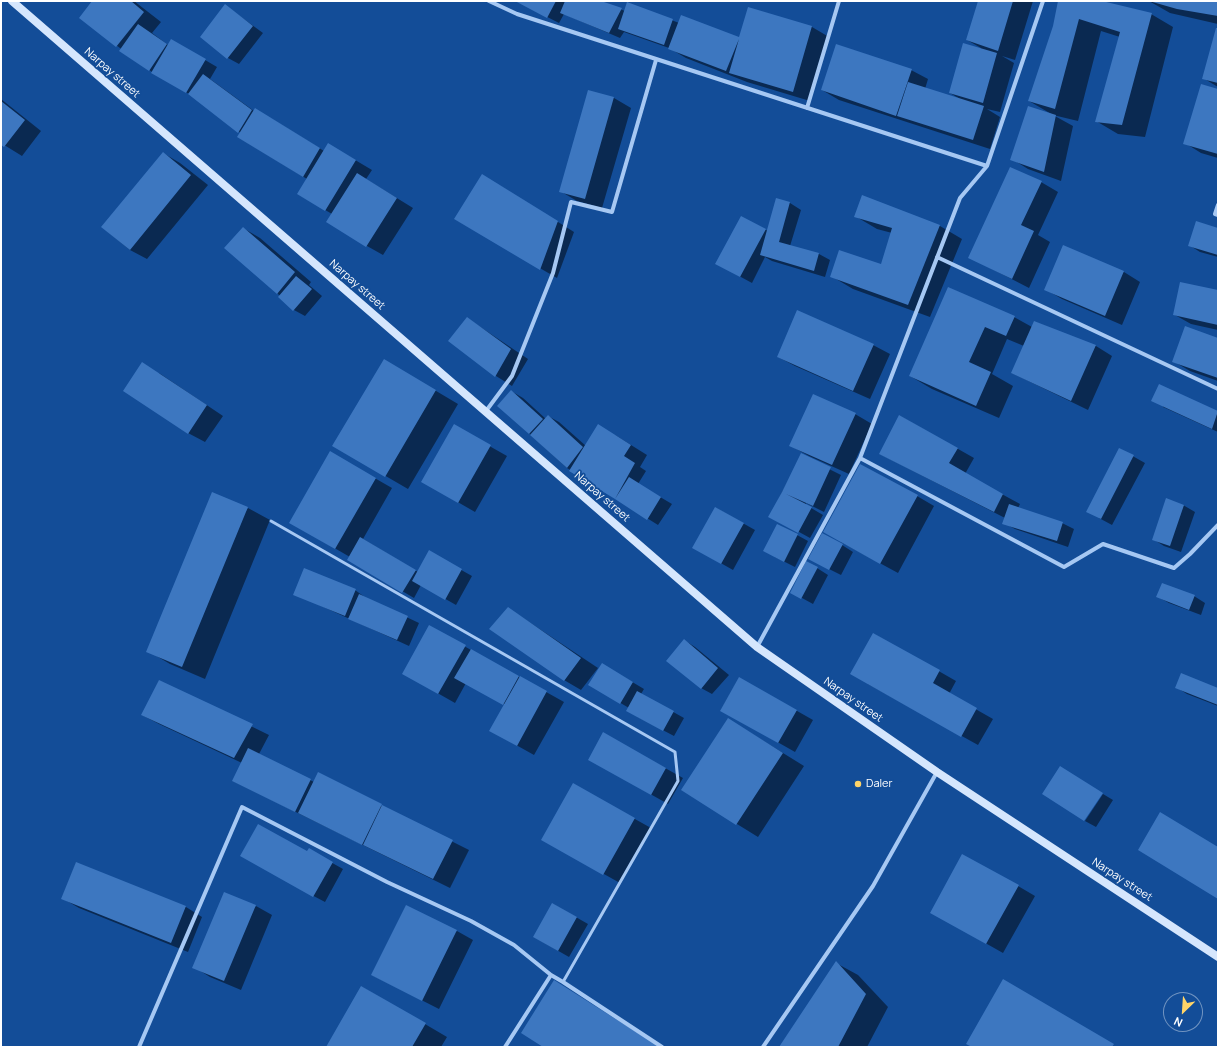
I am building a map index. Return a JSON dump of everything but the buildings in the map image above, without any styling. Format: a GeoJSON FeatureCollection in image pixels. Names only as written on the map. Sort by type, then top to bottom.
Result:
{"type":"FeatureCollection","features":[{"type":"Feature","properties":{"kind":"main road","name":"Narpay street"},"geometry":{"type":"LineString","coordinates":[[12,1],[757,647],[937,772],[1218,957]]}},
{"type":"Feature","properties":{"kind":"street"},"geometry":{"type":"LineString","coordinates":[[489,1],[517,14],[987,166]]}},
{"type":"Feature","properties":{"kind":"street"},"geometry":{"type":"LineString","coordinates":[[807,108],[839,1]]}},
{"type":"Feature","properties":{"kind":"street"},"geometry":{"type":"LineString","coordinates":[[757,647],[860,458],[960,198],[987,166],[1043,1]]}},
{"type":"Feature","properties":{"kind":"street"},"geometry":{"type":"LineString","coordinates":[[486,411],[512,376],[553,273],[571,202],[612,212],[656,60]]}},
{"type":"Feature","properties":{"kind":"street"},"geometry":{"type":"LineString","coordinates":[[1218,205],[1215,214],[1218,215]]}},
{"type":"Feature","properties":{"kind":"street"},"geometry":{"type":"LineString","coordinates":[[938,257],[1218,389]]}},
{"type":"Feature","properties":{"kind":"street"},"geometry":{"type":"LineString","coordinates":[[860,458],[1064,567],[1103,544],[1174,568],[1218,525]]}},
{"type":"Feature","properties":{"kind":"street"},"geometry":{"type":"LineString","coordinates":[[763,1047],[873,886],[937,772]]}},
{"type":"Feature","properties":{"kind":"street"},"geometry":{"type":"LineString","coordinates":[[139,1047],[242,807],[387,882],[514,944],[551,975],[662,1047]]}},
{"type":"Feature","properties":{"kind":"street"},"geometry":{"type":"LineString","coordinates":[[505,1047],[551,975]]}},
{"type":"Feature","properties":{"kind":"lane"},"geometry":{"type":"LineString","coordinates":[[271,521],[675,752],[678,782],[563,982]]}},
{"type":"Feature","properties":{"kind":"place","name":"Daler"},"geometry":{"type":"Point","coordinates":[858,784]}}]}
